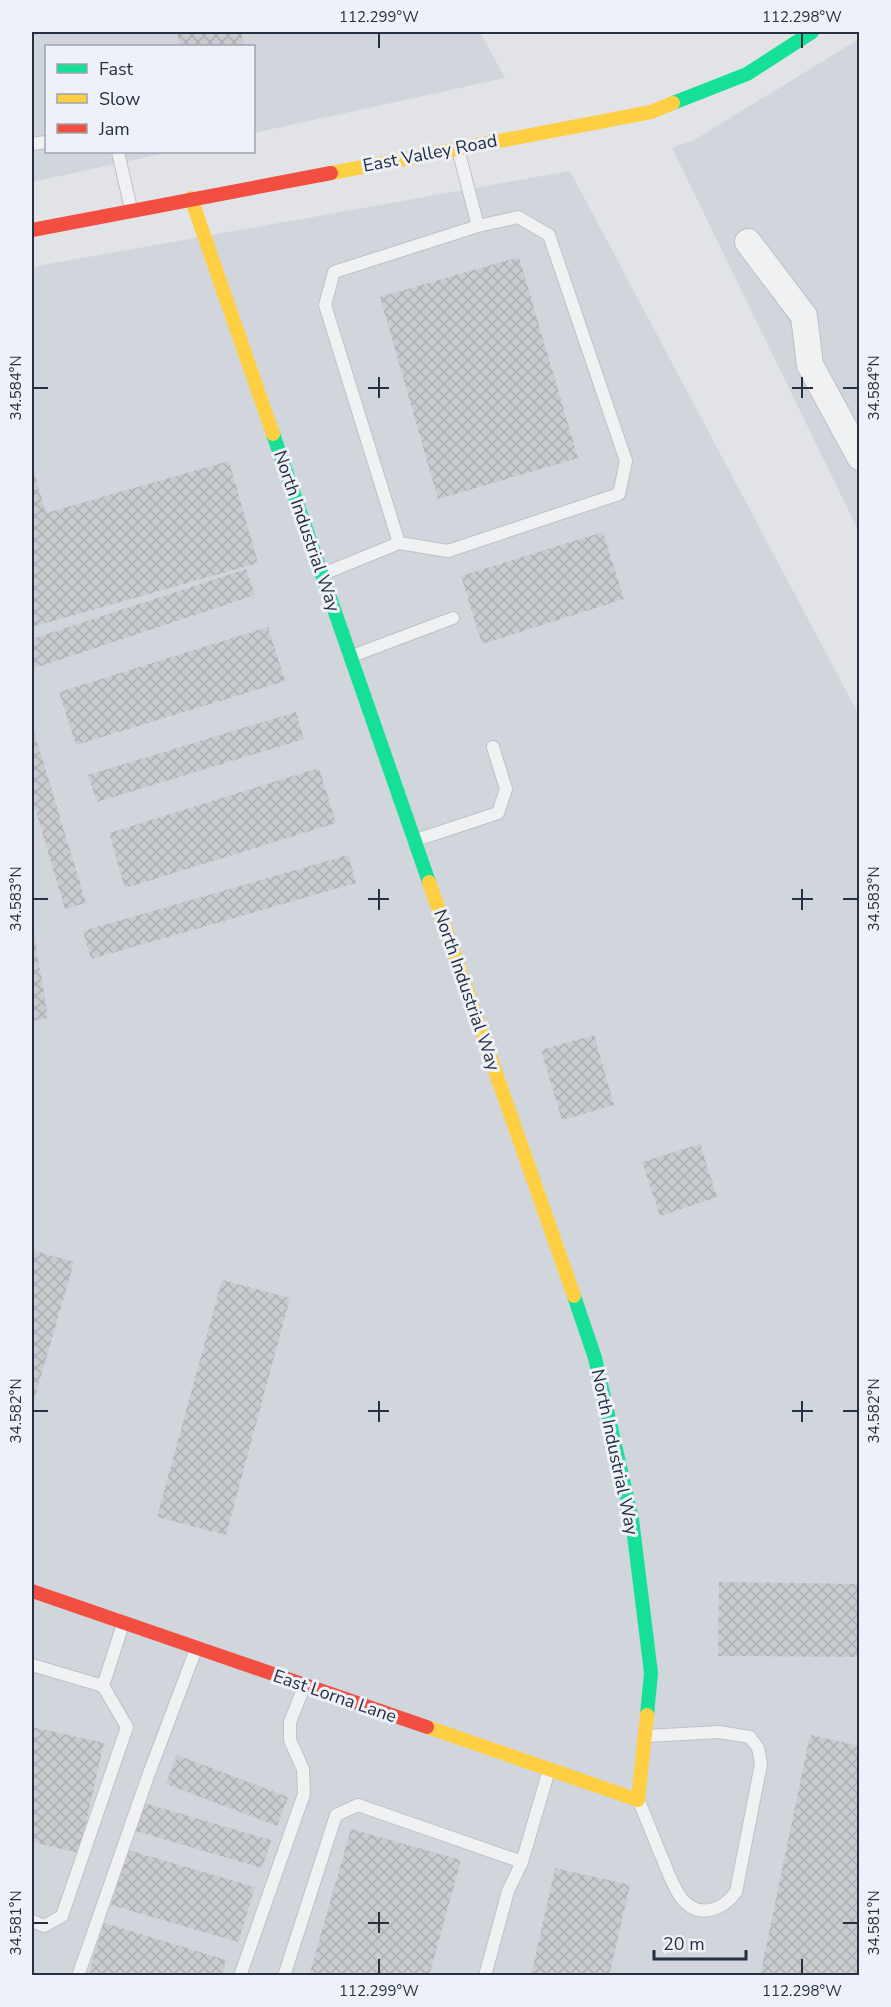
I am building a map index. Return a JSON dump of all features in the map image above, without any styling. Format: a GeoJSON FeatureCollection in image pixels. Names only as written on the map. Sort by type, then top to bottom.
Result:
{"type":"FeatureCollection","features":[{"type":"Feature","properties":{"kind":"street","name":"East Valley Road"},"geometry":{"type":"LineString","coordinates":[[32,230],[651,112],[747,74],[812,32]]}},
{"type":"Feature","properties":{"kind":"street","name":"North Industrial Way"},"geometry":{"type":"LineString","coordinates":[[191,198],[595,1358],[633,1531],[651,1673],[638,1800]]}},
{"type":"Feature","properties":{"kind":"street"},"geometry":{"type":"LineString","coordinates":[[747,242],[804,316],[810,365],[860,457]]}},
{"type":"Feature","properties":{"kind":"street","name":"East Lorna Lane"},"geometry":{"type":"LineString","coordinates":[[32,1591],[638,1800]]}},
{"type":"Feature","properties":{"kind":"lane"},"geometry":{"type":"LineString","coordinates":[[457,148],[478,226]]}},
{"type":"Feature","properties":{"kind":"lane"},"geometry":{"type":"LineString","coordinates":[[118,153],[131,210]]}},
{"type":"Feature","properties":{"kind":"lane"},"geometry":{"type":"LineString","coordinates":[[322,574],[399,543],[448,551],[619,494],[627,461],[549,235],[518,217],[478,226],[334,272],[325,305],[399,543]]}},
{"type":"Feature","properties":{"kind":"lane"},"geometry":{"type":"LineString","coordinates":[[351,657],[453,618]]}},
{"type":"Feature","properties":{"kind":"lane"},"geometry":{"type":"LineString","coordinates":[[414,840],[498,813],[506,789],[493,747]]}},
{"type":"Feature","properties":{"kind":"lane"},"geometry":{"type":"LineString","coordinates":[[104,1686],[123,1623]]}},
{"type":"Feature","properties":{"kind":"lane"},"geometry":{"type":"LineString","coordinates":[[78,1976],[148,1776],[196,1648]]}},
{"type":"Feature","properties":{"kind":"lane"},"geometry":{"type":"LineString","coordinates":[[32,1665],[104,1686],[127,1727],[62,1916],[44,1926],[32,1921]]}},
{"type":"Feature","properties":{"kind":"lane"},"geometry":{"type":"LineString","coordinates":[[240,1976],[304,1794],[303,1769],[290,1740],[290,1722],[304,1685]]}},
{"type":"Feature","properties":{"kind":"lane"},"geometry":{"type":"LineString","coordinates":[[638,1800],[677,1892],[687,1905],[701,1911],[717,1908],[727,1903],[736,1892],[762,1764],[758,1748],[750,1737],[719,1732],[646,1736]]}},
{"type":"Feature","properties":{"kind":"lane"},"geometry":{"type":"LineString","coordinates":[[485,1976],[508,1891],[522,1862],[549,1769]]}},
{"type":"Feature","properties":{"kind":"lane"},"geometry":{"type":"LineString","coordinates":[[284,1976],[336,1815],[358,1805],[522,1862]]}},
{"type":"Feature","properties":{"kind":"shaded area"},"geometry":{"type":"Polygon","coordinates":[[[32,32],[480,32],[505,78],[255,133],[255,45],[45,45],[45,153],[165,153],[32,182],[32,32]]]}},
{"type":"Feature","properties":{"kind":"shaded area"},"geometry":{"type":"Polygon","coordinates":[[[859,39],[859,532],[672,148],[694,140],[859,39]]]}},
{"type":"Feature","properties":{"kind":"shaded area"},"geometry":{"type":"Polygon","coordinates":[[[570,171],[859,715],[859,1975],[32,1976],[32,267],[570,171]]]}},
{"type":"Feature","properties":{"kind":"building"},"geometry":{"type":"Polygon","coordinates":[[[177,32],[241,32],[244,45],[179,45],[177,32]]]}},
{"type":"Feature","properties":{"kind":"building"},"geometry":{"type":"Polygon","coordinates":[[[519,257],[578,458],[438,499],[380,297],[519,257]]]}},
{"type":"Feature","properties":{"kind":"building"},"geometry":{"type":"Polygon","coordinates":[[[229,461],[258,563],[32,627],[32,465],[46,513],[229,461]]]}},
{"type":"Feature","properties":{"kind":"building"},"geometry":{"type":"Polygon","coordinates":[[[603,532],[624,599],[482,644],[461,576],[603,532]]]}},
{"type":"Feature","properties":{"kind":"building"},"geometry":{"type":"Polygon","coordinates":[[[246,569],[255,595],[32,669],[32,639],[246,569]]]}},
{"type":"Feature","properties":{"kind":"building"},"geometry":{"type":"Polygon","coordinates":[[[268,627],[285,681],[76,745],[59,692],[268,627]]]}},
{"type":"Feature","properties":{"kind":"building"},"geometry":{"type":"Polygon","coordinates":[[[296,712],[304,739],[97,802],[88,775],[296,712]]]}},
{"type":"Feature","properties":{"kind":"building"},"geometry":{"type":"Polygon","coordinates":[[[32,725],[86,903],[65,909],[32,798],[32,725]]]}},
{"type":"Feature","properties":{"kind":"building"},"geometry":{"type":"Polygon","coordinates":[[[319,768],[336,823],[125,888],[109,833],[319,768]]]}},
{"type":"Feature","properties":{"kind":"building"},"geometry":{"type":"Polygon","coordinates":[[[348,855],[356,883],[91,959],[83,931],[348,855]]]}},
{"type":"Feature","properties":{"kind":"building"},"geometry":{"type":"Polygon","coordinates":[[[32,934],[34,934],[48,1018],[32,1021],[32,934]]]}},
{"type":"Feature","properties":{"kind":"building"},"geometry":{"type":"Polygon","coordinates":[[[594,1035],[614,1105],[562,1120],[541,1050],[594,1035]]]}},
{"type":"Feature","properties":{"kind":"building"},"geometry":{"type":"Polygon","coordinates":[[[700,1144],[717,1197],[660,1216],[642,1162],[700,1144]]]}},
{"type":"Feature","properties":{"kind":"building"},"geometry":{"type":"Polygon","coordinates":[[[32,1250],[74,1262],[32,1407],[32,1250]]]}},
{"type":"Feature","properties":{"kind":"building"},"geometry":{"type":"Polygon","coordinates":[[[222,1280],[290,1298],[226,1535],[157,1517],[222,1280]]]}},
{"type":"Feature","properties":{"kind":"building"},"geometry":{"type":"Polygon","coordinates":[[[719,1582],[860,1584],[860,1657],[718,1656],[719,1582]]]}},
{"type":"Feature","properties":{"kind":"building"},"geometry":{"type":"Polygon","coordinates":[[[32,1727],[104,1743],[79,1853],[32,1842],[32,1727]]]}},
{"type":"Feature","properties":{"kind":"building"},"geometry":{"type":"Polygon","coordinates":[[[810,1735],[860,1746],[860,1976],[760,1976],[810,1735]]]}},
{"type":"Feature","properties":{"kind":"building"},"geometry":{"type":"Polygon","coordinates":[[[177,1755],[288,1797],[277,1826],[166,1784],[177,1755]]]}},
{"type":"Feature","properties":{"kind":"building"},"geometry":{"type":"Polygon","coordinates":[[[144,1803],[271,1840],[262,1868],[136,1831],[144,1803]]]}},
{"type":"Feature","properties":{"kind":"building"},"geometry":{"type":"Polygon","coordinates":[[[351,1829],[461,1860],[429,1976],[309,1976],[351,1829]]]}},
{"type":"Feature","properties":{"kind":"building"},"geometry":{"type":"Polygon","coordinates":[[[128,1850],[255,1887],[238,1942],[111,1905],[128,1850]]]}},
{"type":"Feature","properties":{"kind":"building"},"geometry":{"type":"Polygon","coordinates":[[[555,1868],[630,1885],[609,1976],[531,1976],[555,1868]]]}},
{"type":"Feature","properties":{"kind":"building"},"geometry":{"type":"Polygon","coordinates":[[[104,1923],[226,1960],[222,1976],[101,1976],[89,1972],[104,1923]]]}},
{"type":"Feature","properties":{"kind":"traffic: fast"},"geometry":{"type":"LineString","coordinates":[[673,103],[747,74],[812,32]]}},
{"type":"Feature","properties":{"kind":"traffic: fast"},"geometry":{"type":"LineString","coordinates":[[273,434],[429,882]]}},
{"type":"Feature","properties":{"kind":"traffic: fast"},"geometry":{"type":"LineString","coordinates":[[574,1296],[595,1358],[632,1519],[651,1673],[647,1715]]}},
{"type":"Feature","properties":{"kind":"traffic: slow"},"geometry":{"type":"LineString","coordinates":[[331,173],[651,112],[673,103]]}},
{"type":"Feature","properties":{"kind":"traffic: slow"},"geometry":{"type":"LineString","coordinates":[[191,198],[273,434]]}},
{"type":"Feature","properties":{"kind":"traffic: slow"},"geometry":{"type":"LineString","coordinates":[[429,882],[574,1296]]}},
{"type":"Feature","properties":{"kind":"traffic: slow"},"geometry":{"type":"LineString","coordinates":[[427,1727],[638,1800],[647,1715]]}},
{"type":"Feature","properties":{"kind":"traffic: jam"},"geometry":{"type":"LineString","coordinates":[[32,230],[331,173]]}},
{"type":"Feature","properties":{"kind":"traffic: jam"},"geometry":{"type":"LineString","coordinates":[[32,1591],[427,1727]]}}]}
